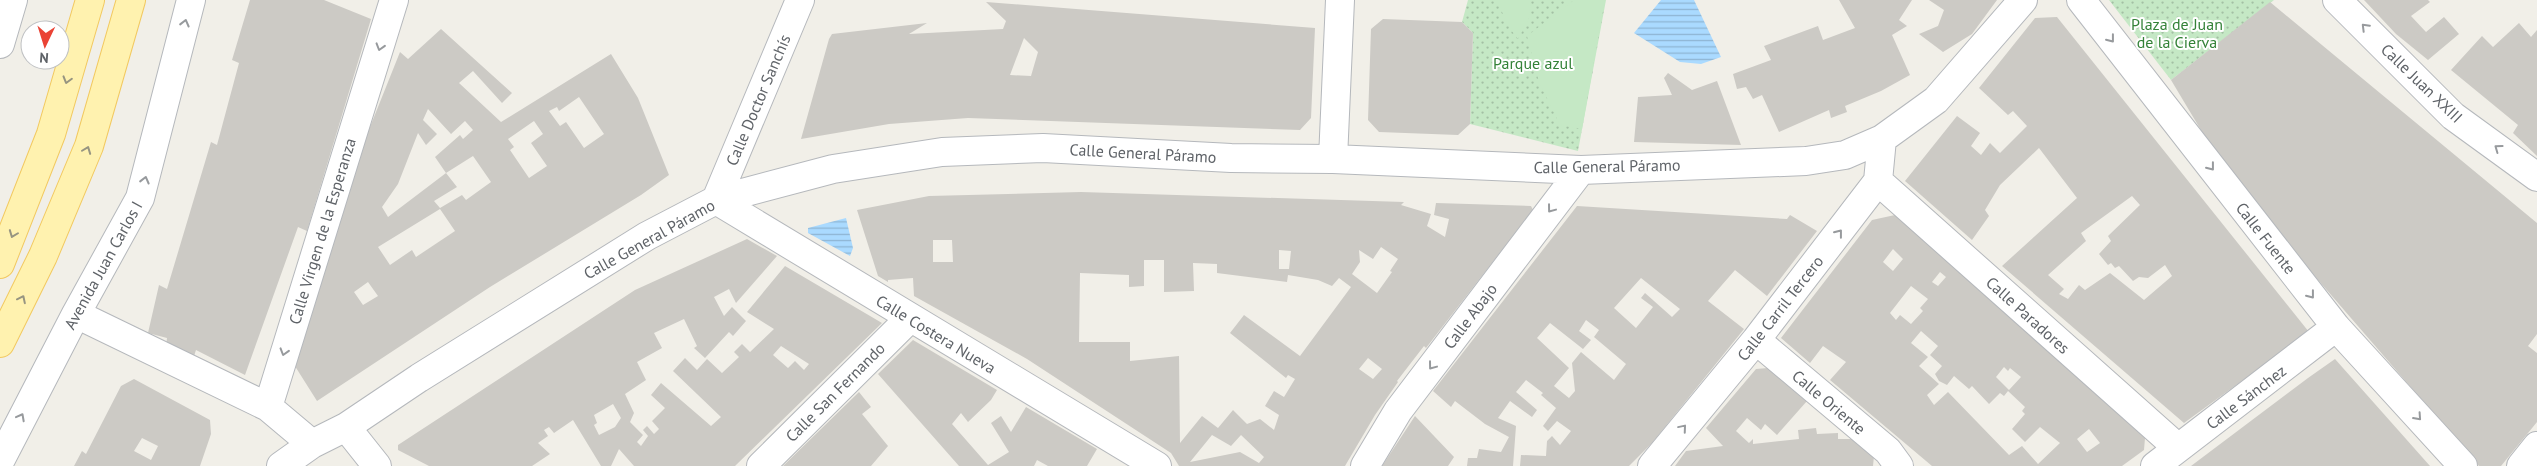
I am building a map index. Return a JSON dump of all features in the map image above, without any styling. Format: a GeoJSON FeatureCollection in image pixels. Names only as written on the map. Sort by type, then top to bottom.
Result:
{"type":"FeatureCollection","features":[{"type":"Feature","properties":{"kind":"main road"},"geometry":{"type":"LineString","coordinates":[[0,264],[51,134],[90,0]]}},
{"type":"Feature","properties":{"kind":"main road"},"geometry":{"type":"LineString","coordinates":[[0,343],[43,256],[89,146],[131,0]]}},
{"type":"Feature","properties":{"kind":"street"},"geometry":{"type":"LineString","coordinates":[[0,44],[13,0]]}},
{"type":"Feature","properties":{"kind":"street","name":"Avenida Juan Carlos I"},"geometry":{"type":"LineString","coordinates":[[0,461],[76,314],[140,198],[191,0]]}},
{"type":"Feature","properties":{"kind":"street","name":"Calle Virgen de la Esperanza"},"geometry":{"type":"LineString","coordinates":[[268,407],[394,0]]}},
{"type":"Feature","properties":{"kind":"street","name":"Calle Doctor Sanchís"},"geometry":{"type":"LineString","coordinates":[[716,200],[800,0]]}},
{"type":"Feature","properties":{"kind":"street"},"geometry":{"type":"LineString","coordinates":[[1333,159],[1340,0]]}},
{"type":"Feature","properties":{"kind":"street","name":"Calle General Páramo"},"geometry":{"type":"LineString","coordinates":[[281,466],[312,444],[346,426],[647,236],[716,200],[832,169],[942,152],[1043,148],[1230,158],[1333,159],[1581,170],[1806,161],[1844,155],[1882,139],[1936,100],[2023,0]]}},
{"type":"Feature","properties":{"kind":"street","name":"Calle Fuente"},"geometry":{"type":"LineString","coordinates":[[2082,0],[2336,328],[2463,466]]}},
{"type":"Feature","properties":{"kind":"street","name":"Calle Juan XXIII"},"geometry":{"type":"LineString","coordinates":[[2336,0],[2453,116],[2537,177]]}},
{"type":"Feature","properties":{"kind":"street"},"geometry":{"type":"LineString","coordinates":[[1878,181],[1882,139]]}},
{"type":"Feature","properties":{"kind":"street","name":"Calle Abajo"},"geometry":{"type":"LineString","coordinates":[[1365,466],[1398,411],[1581,170]]}},
{"type":"Feature","properties":{"kind":"street","name":"Calle Carril Tercero"},"geometry":{"type":"LineString","coordinates":[[1652,466],[1756,340],[1878,181]]}},
{"type":"Feature","properties":{"kind":"street","name":"Calle Paradores"},"geometry":{"type":"LineString","coordinates":[[1878,181],[2178,448]]}},
{"type":"Feature","properties":{"kind":"street","name":"Calle Costera Nueva"},"geometry":{"type":"LineString","coordinates":[[716,200],[1157,466]]}},
{"type":"Feature","properties":{"kind":"street"},"geometry":{"type":"LineString","coordinates":[[76,314],[268,407],[312,444]]}},
{"type":"Feature","properties":{"kind":"street","name":"Calle San Fernando"},"geometry":{"type":"LineString","coordinates":[[761,466],[910,318]]}},
{"type":"Feature","properties":{"kind":"street","name":"Calle Sánchez"},"geometry":{"type":"LineString","coordinates":[[2155,466],[2336,328]]}},
{"type":"Feature","properties":{"kind":"street","name":"Calle Oriente"},"geometry":{"type":"LineString","coordinates":[[1756,340],[1888,450],[1899,466]]}},
{"type":"Feature","properties":{"kind":"street"},"geometry":{"type":"LineString","coordinates":[[346,426],[377,466]]}},
{"type":"Feature","properties":{"kind":"street"},"geometry":{"type":"LineString","coordinates":[[2521,466],[2537,446]]}},
{"type":"Feature","properties":{"kind":"green space","name":"Parque azul"},"geometry":{"type":"Polygon","coordinates":[[[1468,0],[1606,0],[1578,151],[1470,124],[1473,33],[1462,22],[1468,0]]]}},
{"type":"Feature","properties":{"kind":"green space"},"geometry":{"type":"Polygon","coordinates":[[[1496,0],[1531,0],[1529,18],[1518,39],[1511,30],[1496,0]]]}},
{"type":"Feature","properties":{"kind":"green space"},"geometry":{"type":"Polygon","coordinates":[[[1574,0],[1605,0],[1582,129],[1560,125],[1539,82],[1527,36],[1574,0]]]}},
{"type":"Feature","properties":{"kind":"green space","name":"Plaza de Juan de la Cierva"},"geometry":{"type":"Polygon","coordinates":[[[2109,0],[2274,0],[2171,80],[2109,0]]]}},
{"type":"Feature","properties":{"kind":"water"},"geometry":{"type":"Polygon","coordinates":[[[1661,0],[1694,0],[1721,57],[1701,64],[1680,62],[1634,33],[1661,0]]]}},
{"type":"Feature","properties":{"kind":"water"},"geometry":{"type":"Polygon","coordinates":[[[846,218],[853,248],[850,256],[808,233],[808,228],[846,218]]]}},
{"type":"Feature","properties":{"kind":"building"},"geometry":{"type":"Polygon","coordinates":[[[250,0],[324,0],[371,19],[307,231],[298,227],[245,375],[196,350],[193,359],[166,346],[167,338],[148,333],[159,285],[167,289],[211,142],[217,145],[239,63],[232,60],[250,0]]]}},
{"type":"Feature","properties":{"kind":"building"},"geometry":{"type":"Polygon","coordinates":[[[1839,0],[1912,0],[1899,20],[1907,26],[1892,35],[1910,75],[1881,91],[1845,106],[1847,112],[1831,118],[1829,110],[1779,132],[1762,95],[1753,99],[1746,87],[1737,89],[1733,74],[1771,60],[1764,46],[1818,26],[1823,40],[1855,28],[1839,0]]]}},
{"type":"Feature","properties":{"kind":"building"},"geometry":{"type":"Polygon","coordinates":[[[1929,0],[1997,0],[1972,34],[1943,52],[1919,34],[1938,26],[1944,10],[1929,0]]]}},
{"type":"Feature","properties":{"kind":"building"},"geometry":{"type":"Polygon","coordinates":[[[2364,0],[2428,0],[2430,2],[2411,16],[2426,32],[2444,17],[2459,34],[2428,60],[2396,34],[2364,0]]]}},
{"type":"Feature","properties":{"kind":"building"},"geometry":{"type":"Polygon","coordinates":[[[986,2],[1315,28],[1311,118],[1300,130],[968,118],[889,124],[801,139],[832,34],[927,23],[909,34],[1003,29],[1006,21],[986,2]],[[1024,38],[1010,75],[1031,76],[1038,52],[1024,38]]]}},
{"type":"Feature","properties":{"kind":"building"},"geometry":{"type":"Polygon","coordinates":[[[2270,2],[2537,223],[2537,334],[2528,346],[2537,353],[2537,422],[2501,466],[2479,466],[2229,177],[2171,80],[2270,2]]]}},
{"type":"Feature","properties":{"kind":"building"},"geometry":{"type":"Polygon","coordinates":[[[2057,17],[2309,332],[2184,423],[2002,266],[2077,198],[2039,148],[2000,185],[1985,210],[1989,216],[1972,240],[1905,181],[1957,116],[1980,133],[1971,146],[1981,155],[1990,143],[2000,153],[2027,126],[2013,111],[2008,115],[1979,88],[2035,18],[2057,17]],[[2132,196],[2081,233],[2086,241],[2048,275],[2064,289],[2059,294],[2068,299],[2079,285],[2085,290],[2110,273],[2144,300],[2172,276],[2165,265],[2148,278],[2139,277],[2133,281],[2119,266],[2115,268],[2111,263],[2108,265],[2099,254],[2111,241],[2108,236],[2140,205],[2132,196]]]}},
{"type":"Feature","properties":{"kind":"building"},"geometry":{"type":"Polygon","coordinates":[[[1383,19],[1462,22],[1473,33],[1470,124],[1458,135],[1379,132],[1368,120],[1371,29],[1383,19]]]}},
{"type":"Feature","properties":{"kind":"building"},"geometry":{"type":"Polygon","coordinates":[[[2519,23],[2531,37],[2537,30],[2537,156],[2513,133],[2518,125],[2451,70],[2482,36],[2493,47],[2519,23]]]}},
{"type":"Feature","properties":{"kind":"building"},"geometry":{"type":"Polygon","coordinates":[[[441,29],[512,93],[502,103],[473,71],[459,83],[501,122],[611,54],[638,98],[669,175],[641,195],[490,287],[317,401],[293,363],[354,167],[400,52],[408,59],[441,29]],[[579,97],[559,111],[557,107],[549,111],[560,126],[566,122],[584,148],[604,134],[579,97]],[[428,109],[423,120],[437,134],[426,145],[418,133],[398,184],[382,207],[388,217],[446,173],[435,157],[460,135],[463,139],[473,130],[465,121],[451,134],[428,109]],[[534,121],[508,139],[514,147],[510,150],[529,178],[547,166],[531,143],[543,134],[534,121]],[[473,156],[446,173],[457,187],[434,201],[440,208],[462,195],[466,200],[491,182],[473,156]],[[440,209],[378,247],[390,265],[412,250],[416,257],[455,231],[440,209]],[[368,282],[354,292],[363,305],[378,296],[368,282]]]}},
{"type":"Feature","properties":{"kind":"building"},"geometry":{"type":"Polygon","coordinates":[[[1668,73],[1692,90],[1717,81],[1741,145],[1634,142],[1638,97],[1672,95],[1664,78],[1668,73]]]}},
{"type":"Feature","properties":{"kind":"building"},"geometry":{"type":"Polygon","coordinates":[[[1081,192],[1404,202],[1401,205],[1431,214],[1427,226],[1445,237],[1449,219],[1434,215],[1436,203],[1531,206],[1533,210],[1426,348],[1424,346],[1397,381],[1345,466],[1179,466],[1171,453],[1027,359],[914,296],[913,278],[888,280],[888,282],[878,276],[857,210],[929,196],[1081,192]],[[933,240],[933,262],[953,262],[952,240],[933,240]],[[1381,247],[1373,259],[1359,250],[1360,262],[1352,274],[1377,293],[1392,272],[1390,271],[1398,259],[1381,247]],[[1279,250],[1279,269],[1289,269],[1291,251],[1279,250]],[[1144,260],[1144,286],[1129,287],[1129,275],[1080,273],[1079,342],[1130,342],[1130,361],[1179,356],[1180,443],[1202,416],[1218,428],[1233,410],[1247,424],[1260,419],[1274,430],[1279,415],[1265,406],[1274,391],[1284,397],[1295,379],[1288,375],[1286,378],[1230,333],[1244,315],[1300,356],[1351,287],[1339,278],[1332,286],[1318,280],[1288,275],[1287,282],[1217,273],[1217,264],[1193,263],[1194,291],[1164,292],[1164,260],[1144,260]],[[1368,358],[1359,369],[1373,379],[1382,369],[1368,358]],[[1212,435],[1190,462],[1240,452],[1259,463],[1264,457],[1241,435],[1231,446],[1212,435]]]}},
{"type":"Feature","properties":{"kind":"building"},"geometry":{"type":"Polygon","coordinates":[[[1577,206],[1787,219],[1790,215],[1817,231],[1767,296],[1735,270],[1708,301],[1744,329],[1652,443],[1629,466],[1520,466],[1521,455],[1546,456],[1547,441],[1552,436],[1560,445],[1571,431],[1557,421],[1548,431],[1543,426],[1556,408],[1541,395],[1543,393],[1526,380],[1516,392],[1537,410],[1532,417],[1510,401],[1498,418],[1516,426],[1513,466],[1467,466],[1468,458],[1477,458],[1479,449],[1501,452],[1509,437],[1485,424],[1455,401],[1451,407],[1433,391],[1577,206]],[[1641,278],[1614,308],[1636,328],[1653,307],[1641,298],[1645,293],[1672,317],[1680,309],[1641,278]],[[1586,320],[1579,331],[1591,340],[1583,349],[1550,323],[1537,338],[1569,368],[1554,386],[1569,398],[1575,391],[1572,363],[1581,352],[1614,380],[1626,364],[1594,337],[1599,330],[1586,320]]]}},
{"type":"Feature","properties":{"kind":"building"},"geometry":{"type":"Polygon","coordinates":[[[1895,215],[2145,438],[2144,450],[2122,466],[1932,466],[1830,380],[1846,362],[1823,346],[1810,363],[1781,338],[1872,220],[1895,215]],[[1893,249],[1883,262],[1893,271],[1903,259],[1893,249]],[[1940,272],[1932,282],[1938,286],[1946,277],[1940,272]],[[1911,286],[1890,313],[1896,320],[1900,315],[1911,324],[1923,311],[1920,308],[1928,299],[1911,286]],[[1921,331],[1911,343],[1928,357],[1919,366],[1939,384],[1927,395],[1934,405],[1948,392],[2009,455],[2022,446],[2038,464],[2060,443],[2040,427],[2025,442],[2012,429],[2025,414],[2022,411],[2025,407],[2008,391],[2004,396],[2000,393],[1989,404],[1972,386],[1969,389],[1954,376],[1947,385],[1939,381],[1935,374],[1942,366],[1930,355],[1938,346],[1921,331]],[[2004,367],[1996,377],[2009,390],[2021,377],[2010,368],[2008,371],[2004,367]],[[2089,429],[2077,439],[2087,452],[2100,443],[2089,429]]]}},
{"type":"Feature","properties":{"kind":"building"},"geometry":{"type":"Polygon","coordinates":[[[747,239],[777,256],[736,303],[729,289],[714,297],[724,316],[732,307],[746,321],[733,336],[729,332],[705,358],[694,348],[697,346],[684,319],[654,333],[662,348],[637,362],[646,380],[625,394],[634,413],[630,422],[643,435],[637,442],[641,446],[648,436],[643,430],[647,426],[654,434],[659,429],[652,421],[665,408],[651,395],[661,383],[711,426],[721,417],[673,371],[685,358],[697,370],[707,359],[722,373],[739,357],[734,352],[742,344],[750,352],[774,329],[747,312],[785,266],[882,323],[735,466],[634,466],[619,449],[611,466],[601,466],[573,420],[554,433],[549,427],[544,430],[548,436],[538,443],[550,454],[532,466],[429,466],[398,450],[398,445],[635,290],[747,239]],[[781,346],[773,355],[788,368],[795,361],[804,370],[809,364],[781,346]],[[613,404],[594,415],[597,423],[594,425],[599,435],[615,427],[621,418],[613,404]]]}},
{"type":"Feature","properties":{"kind":"building"},"geometry":{"type":"Polygon","coordinates":[[[913,340],[997,390],[991,400],[968,422],[961,413],[952,424],[988,465],[1009,452],[991,423],[1001,416],[1011,432],[1026,407],[1097,449],[1087,466],[1048,466],[1037,460],[1034,466],[959,466],[878,374],[913,340]]]}},
{"type":"Feature","properties":{"kind":"building"},"geometry":{"type":"Polygon","coordinates":[[[2335,359],[2430,466],[2191,466],[2308,378],[2335,359]]]}},
{"type":"Feature","properties":{"kind":"building"},"geometry":{"type":"Polygon","coordinates":[[[1768,368],[1807,401],[1777,435],[1765,424],[1761,430],[1747,418],[1736,431],[1749,443],[1753,439],[1753,444],[1799,439],[1798,430],[1816,428],[1817,434],[1838,433],[1838,439],[1852,439],[1874,456],[1873,466],[1675,466],[1686,451],[1723,446],[1706,428],[1756,369],[1768,368]]]}},
{"type":"Feature","properties":{"kind":"building"},"geometry":{"type":"Polygon","coordinates":[[[134,379],[210,420],[211,434],[200,466],[74,466],[82,451],[86,454],[121,386],[134,379]],[[142,438],[134,451],[151,460],[158,446],[142,438]]]}},
{"type":"Feature","properties":{"kind":"building"},"geometry":{"type":"Polygon","coordinates":[[[859,392],[871,407],[862,414],[888,446],[871,466],[783,466],[859,392]]]}},
{"type":"Feature","properties":{"kind":"building"},"geometry":{"type":"Polygon","coordinates":[[[1415,416],[1454,457],[1448,466],[1382,466],[1415,416]]]}}]}
